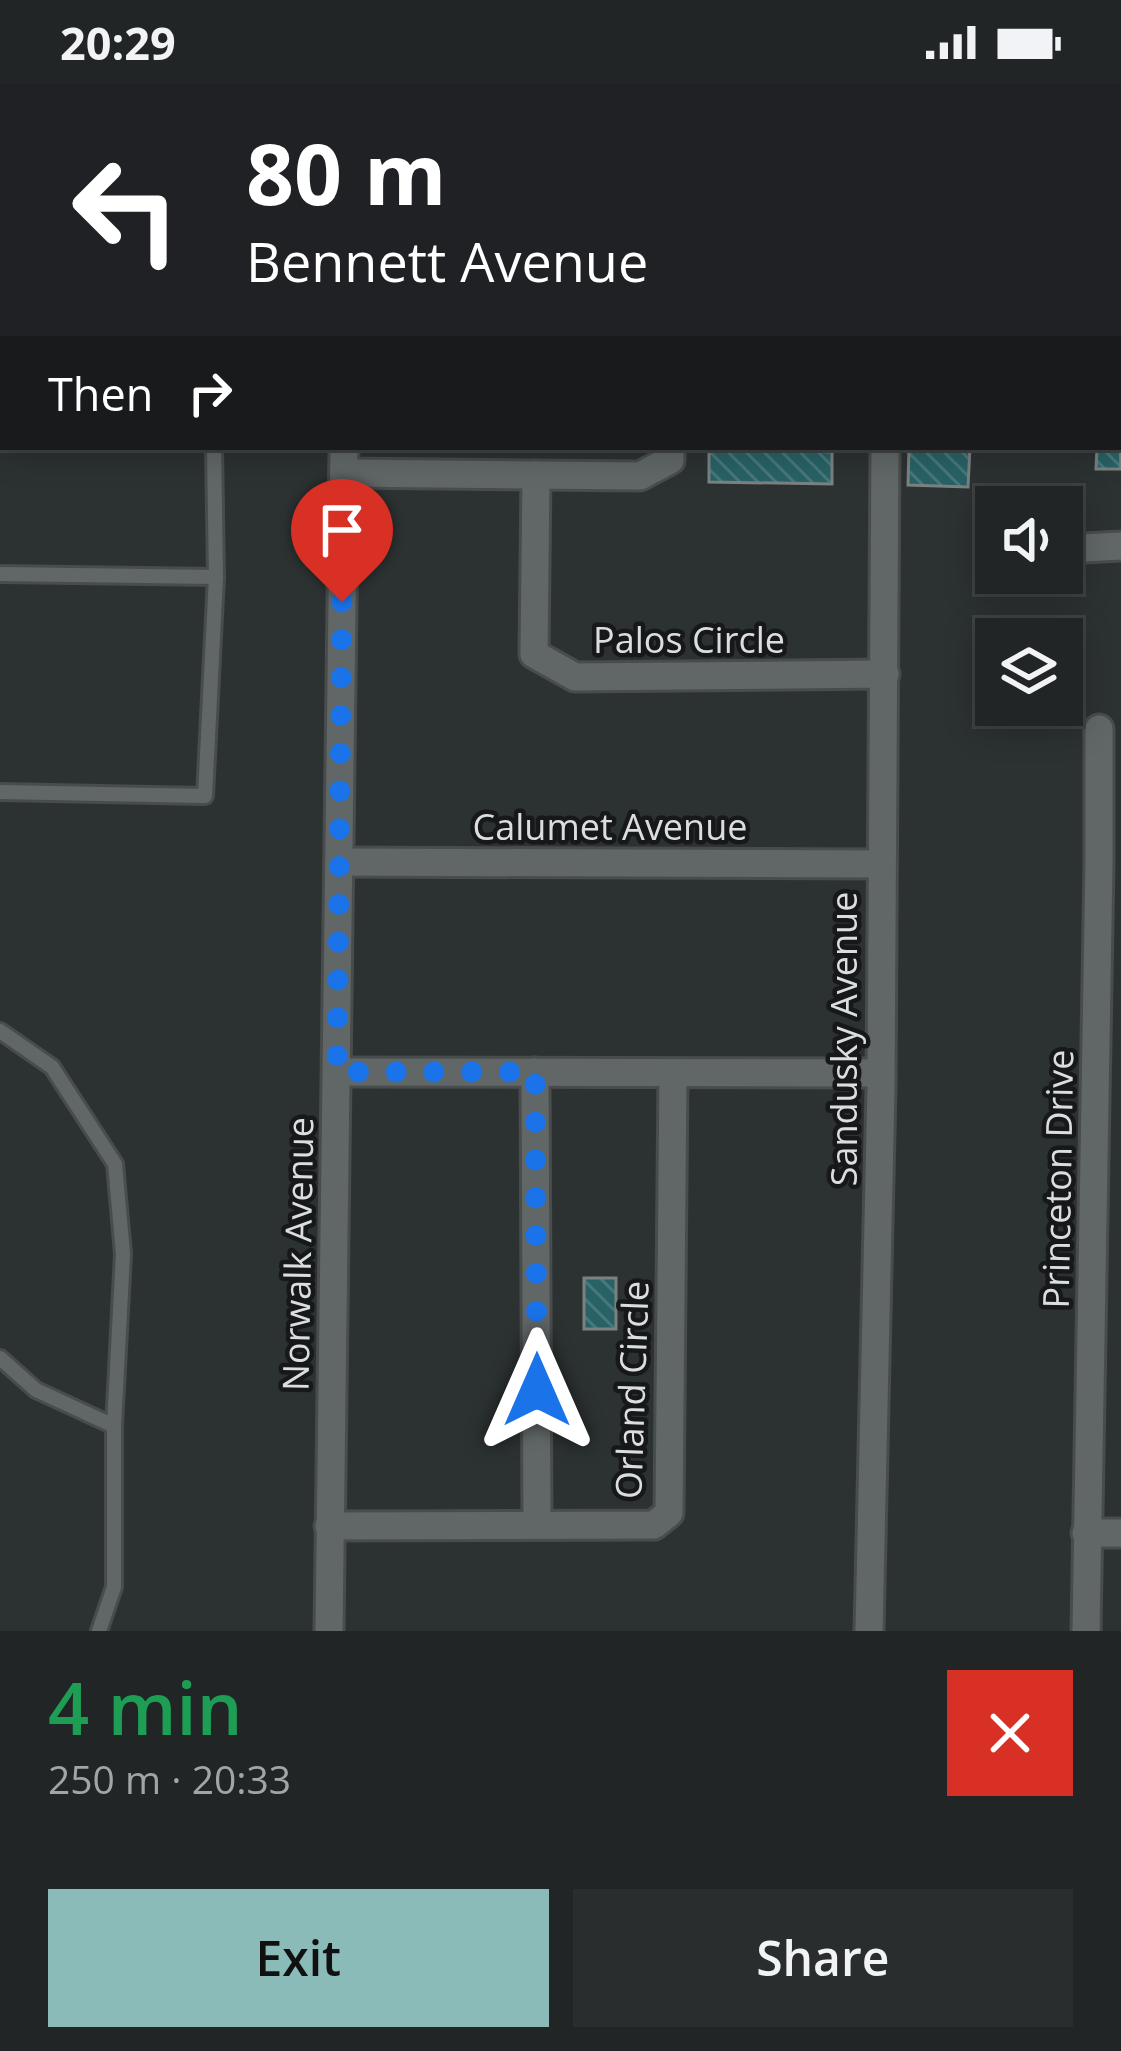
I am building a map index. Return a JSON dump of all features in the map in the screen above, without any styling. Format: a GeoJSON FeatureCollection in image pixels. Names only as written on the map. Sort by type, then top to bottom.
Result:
{"type":"FeatureCollection","features":[{"type":"Feature","properties":{"kind":"street"},"geometry":{"type":"LineString","coordinates":[[344,460],[536,475],[640,476],[670,460],[670,450]]}},
{"type":"Feature","properties":{"kind":"street","name":"Sandusky Avenue"},"geometry":{"type":"LineString","coordinates":[[869,1631],[881,1073],[885,450]]}},
{"type":"Feature","properties":{"kind":"street","name":"Norwalk Avenue"},"geometry":{"type":"LineString","coordinates":[[329,1631],[344,460]]}},
{"type":"Feature","properties":{"kind":"street","name":"Palos Circle"},"geometry":{"type":"LineString","coordinates":[[536,475],[535,654],[575,677],[885,674]]}},
{"type":"Feature","properties":{"kind":"street"},"geometry":{"type":"LineString","coordinates":[[1084,548],[1121,546]]}},
{"type":"Feature","properties":{"kind":"street","name":"Princeton Drive"},"geometry":{"type":"LineString","coordinates":[[1086,1631],[1091,1319],[1110,862],[1099,729]]}},
{"type":"Feature","properties":{"kind":"street","name":"Calumet Avenue"},"geometry":{"type":"LineString","coordinates":[[339,862],[881,864]]}},
{"type":"Feature","properties":{"kind":"street"},"geometry":{"type":"LineString","coordinates":[[337,1072],[881,1073]]}},
{"type":"Feature","properties":{"kind":"street"},"geometry":{"type":"LineString","coordinates":[[535,1072],[537,1526]]}},
{"type":"Feature","properties":{"kind":"street","name":"Orland Circle"},"geometry":{"type":"LineString","coordinates":[[329,1526],[654,1525],[669,1513],[673,1072]]}},
{"type":"Feature","properties":{"kind":"street"},"geometry":{"type":"LineString","coordinates":[[1091,1319],[1121,1319]]}},
{"type":"Feature","properties":{"kind":"street"},"geometry":{"type":"LineString","coordinates":[[1086,1533],[1121,1533]]}},
{"type":"Feature","properties":{"kind":"lane"},"geometry":{"type":"LineString","coordinates":[[0,792],[205,796],[217,577],[214,450]]}},
{"type":"Feature","properties":{"kind":"lane"},"geometry":{"type":"LineString","coordinates":[[0,574],[217,577]]}},
{"type":"Feature","properties":{"kind":"lane"},"geometry":{"type":"LineString","coordinates":[[0,1031],[52,1067],[116,1164],[123,1254],[114,1426],[114,1587],[99,1631]]}},
{"type":"Feature","properties":{"kind":"lane"},"geometry":{"type":"LineString","coordinates":[[0,1358],[36,1390],[114,1426]]}},
{"type":"Feature","properties":{"kind":"building"},"geometry":{"type":"Polygon","coordinates":[[[709,450],[832,452],[832,484],[709,482],[709,450]]]}},
{"type":"Feature","properties":{"kind":"building"},"geometry":{"type":"Polygon","coordinates":[[[909,450],[970,450],[968,487],[908,485],[909,450]]]}},
{"type":"Feature","properties":{"kind":"building"},"geometry":{"type":"Polygon","coordinates":[[[1097,450],[1120,450],[1121,469],[1096,469],[1097,450]]]}},
{"type":"Feature","properties":{"kind":"building"},"geometry":{"type":"Polygon","coordinates":[[[584,1278],[616,1278],[616,1329],[584,1329],[584,1278]]]}},
{"type":"Feature","properties":{"kind":"route"},"geometry":{"type":"LineString","coordinates":[[342,602],[337,1072],[535,1072],[537,1390]]}}]}
